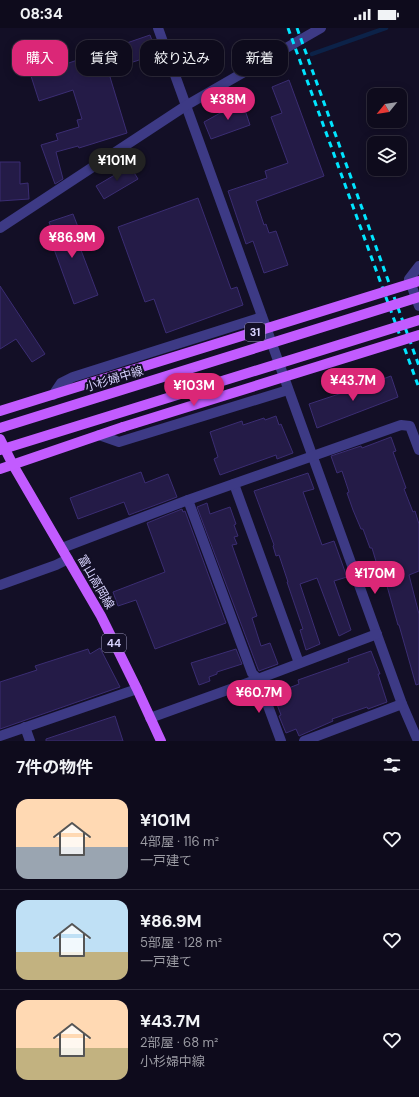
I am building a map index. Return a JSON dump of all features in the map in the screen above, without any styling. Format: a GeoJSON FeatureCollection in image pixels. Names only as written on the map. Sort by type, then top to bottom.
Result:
{"type":"FeatureCollection","features":[{"type":"Feature","properties":{"kind":"main road","name":"31"},"geometry":{"type":"LineString","coordinates":[[0,411],[419,280]]}},
{"type":"Feature","properties":{"kind":"main road","name":"小杉婦中線"},"geometry":{"type":"LineString","coordinates":[[0,428],[419,297]]}},
{"type":"Feature","properties":{"kind":"main road"},"geometry":{"type":"LineString","coordinates":[[0,450],[419,320]]}},
{"type":"Feature","properties":{"kind":"main road"},"geometry":{"type":"LineString","coordinates":[[0,469],[123,427],[419,335]]}},
{"type":"Feature","properties":{"kind":"main road","name":"富山高岡線"},"geometry":{"type":"LineString","coordinates":[[0,439],[13,465],[101,616],[161,741]]}},
{"type":"Feature","properties":{"kind":"street"},"geometry":{"type":"LineString","coordinates":[[158,28],[402,704],[418,741]]}},
{"type":"Feature","properties":{"kind":"street"},"geometry":{"type":"LineString","coordinates":[[0,228],[187,105],[321,28]]}},
{"type":"Feature","properties":{"kind":"street"},"geometry":{"type":"LineString","coordinates":[[419,266],[409,279],[419,306]]}},
{"type":"Feature","properties":{"kind":"street"},"geometry":{"type":"LineString","coordinates":[[53,395],[61,383],[73,377],[262,317]]}},
{"type":"Feature","properties":{"kind":"street"},"geometry":{"type":"LineString","coordinates":[[99,435],[119,442],[288,390]]}},
{"type":"Feature","properties":{"kind":"street"},"geometry":{"type":"LineString","coordinates":[[62,548],[188,500],[401,425],[410,426],[419,450]]}},
{"type":"Feature","properties":{"kind":"street"},"geometry":{"type":"LineString","coordinates":[[234,484],[299,663]]}},
{"type":"Feature","properties":{"kind":"street"},"geometry":{"type":"LineString","coordinates":[[188,500],[252,673],[258,679],[281,741]]}},
{"type":"Feature","properties":{"kind":"street"},"geometry":{"type":"LineString","coordinates":[[0,585],[56,565],[68,559]]}},
{"type":"Feature","properties":{"kind":"street"},"geometry":{"type":"LineString","coordinates":[[150,718],[377,634]]}},
{"type":"Feature","properties":{"kind":"street"},"geometry":{"type":"LineString","coordinates":[[0,736],[137,689]]}},
{"type":"Feature","properties":{"kind":"street"},"geometry":{"type":"LineString","coordinates":[[304,741],[402,704]]}},
{"type":"Feature","properties":{"kind":"street"},"geometry":{"type":"LineString","coordinates":[[25,727],[30,741]]}},
{"type":"Feature","properties":{"kind":"building"},"geometry":{"type":"Polygon","coordinates":[[[150,35],[152,40],[140,40],[140,60],[132,62],[132,41],[150,35]]]}},
{"type":"Feature","properties":{"kind":"building"},"geometry":{"type":"Polygon","coordinates":[[[76,60],[76,76],[113,76],[110,77],[127,133],[79,148],[78,146],[56,152],[63,179],[55,184],[41,145],[58,140],[56,134],[79,127],[77,120],[82,119],[73,90],[39,101],[31,76],[68,76],[68,63],[76,60]]]}},
{"type":"Feature","properties":{"kind":"building"},"geometry":{"type":"Polygon","coordinates":[[[289,80],[324,176],[256,201],[264,225],[266,224],[269,233],[276,231],[288,265],[264,273],[253,241],[246,244],[228,191],[267,178],[265,171],[288,163],[271,117],[282,113],[272,87],[289,80]]]}},
{"type":"Feature","properties":{"kind":"building"},"geometry":{"type":"Polygon","coordinates":[[[242,101],[250,125],[211,139],[204,122],[242,101]]]}},
{"type":"Feature","properties":{"kind":"building"},"geometry":{"type":"Polygon","coordinates":[[[0,162],[20,162],[20,184],[28,183],[29,199],[0,201],[0,162]]]}},
{"type":"Feature","properties":{"kind":"building"},"geometry":{"type":"Polygon","coordinates":[[[130,166],[138,179],[104,199],[96,186],[130,166]]]}},
{"type":"Feature","properties":{"kind":"building"},"geometry":{"type":"Polygon","coordinates":[[[198,198],[231,289],[237,287],[243,305],[166,333],[154,299],[145,302],[118,227],[198,198]]]}},
{"type":"Feature","properties":{"kind":"building"},"geometry":{"type":"Polygon","coordinates":[[[73,214],[78,227],[73,229],[98,295],[74,304],[50,238],[54,236],[49,222],[73,214]]]}},
{"type":"Feature","properties":{"kind":"building"},"geometry":{"type":"Polygon","coordinates":[[[0,286],[45,354],[32,362],[16,339],[0,349],[0,286]]]}},
{"type":"Feature","properties":{"kind":"building"},"geometry":{"type":"Polygon","coordinates":[[[391,376],[398,397],[317,428],[309,404],[354,389],[354,387],[365,383],[366,385],[391,376]]]}},
{"type":"Feature","properties":{"kind":"building"},"geometry":{"type":"Polygon","coordinates":[[[276,416],[279,425],[281,424],[293,453],[277,459],[276,455],[220,475],[214,459],[218,457],[210,432],[242,421],[243,425],[264,418],[265,420],[276,416]]]}},
{"type":"Feature","properties":{"kind":"building"},"geometry":{"type":"Polygon","coordinates":[[[391,437],[396,451],[393,452],[406,488],[404,489],[413,512],[415,511],[419,524],[419,571],[409,575],[419,614],[419,684],[416,685],[399,625],[380,567],[378,568],[372,548],[370,548],[363,529],[361,529],[353,510],[342,471],[337,473],[331,456],[361,446],[362,448],[391,437]]]}},
{"type":"Feature","properties":{"kind":"building"},"geometry":{"type":"Polygon","coordinates":[[[141,472],[145,483],[168,474],[177,497],[129,515],[124,502],[78,519],[70,498],[141,472]]]}},
{"type":"Feature","properties":{"kind":"building"},"geometry":{"type":"Polygon","coordinates":[[[308,473],[314,489],[303,492],[322,545],[334,541],[347,577],[334,581],[351,630],[339,636],[317,578],[300,584],[320,644],[306,650],[300,630],[303,629],[288,582],[279,555],[276,556],[274,545],[254,491],[308,473]]]}},
{"type":"Feature","properties":{"kind":"building"},"geometry":{"type":"Polygon","coordinates":[[[207,503],[210,514],[230,507],[236,524],[234,525],[238,536],[234,537],[237,544],[232,545],[257,616],[252,618],[261,646],[270,643],[278,664],[259,671],[258,669],[197,507],[207,503]]]}},
{"type":"Feature","properties":{"kind":"building"},"geometry":{"type":"Polygon","coordinates":[[[182,509],[183,512],[185,511],[226,623],[155,649],[136,600],[118,606],[113,592],[165,572],[147,523],[182,509]]]}},
{"type":"Feature","properties":{"kind":"building"},"geometry":{"type":"Polygon","coordinates":[[[100,648],[120,687],[0,729],[0,682],[37,670],[35,666],[88,649],[90,654],[100,648]]]}},
{"type":"Feature","properties":{"kind":"building"},"geometry":{"type":"Polygon","coordinates":[[[236,649],[242,664],[217,672],[217,674],[209,677],[210,681],[199,685],[191,663],[236,649]]]}},
{"type":"Feature","properties":{"kind":"building"},"geometry":{"type":"Polygon","coordinates":[[[371,651],[380,674],[378,674],[387,702],[332,719],[333,721],[299,736],[296,729],[286,733],[279,716],[281,715],[273,694],[299,684],[298,680],[349,662],[348,659],[371,651]]]}},
{"type":"Feature","properties":{"kind":"building"},"geometry":{"type":"Polygon","coordinates":[[[115,716],[123,741],[46,741],[46,739],[115,716]]]}},
{"type":"Feature","properties":{"kind":"waterway"},"geometry":{"type":"LineString","coordinates":[[312,54],[386,28]]}},
{"type":"Feature","properties":{"kind":"railway"},"geometry":{"type":"LineString","coordinates":[[288,28],[419,388]]}},
{"type":"Feature","properties":{"kind":"railway"},"geometry":{"type":"LineString","coordinates":[[297,28],[419,366]]}}]}
